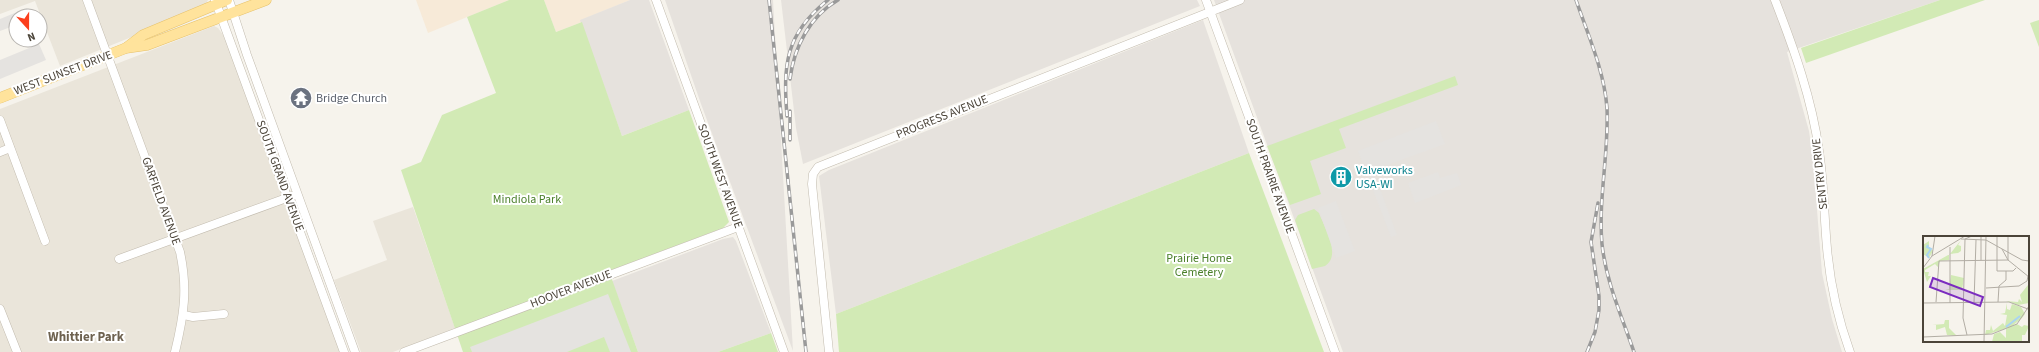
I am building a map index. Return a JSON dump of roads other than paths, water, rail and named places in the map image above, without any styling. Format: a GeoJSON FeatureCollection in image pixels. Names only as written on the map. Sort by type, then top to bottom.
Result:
{"type":"FeatureCollection","features":[{"type":"Feature","properties":{"kind":"main road","name":"WEST SUNSET DRIVE"},"geometry":{"type":"LineString","coordinates":[[126,48],[143,35],[216,2],[228,0]]}},
{"type":"Feature","properties":{"kind":"main road","name":"WEST SUNSET DRIVE"},"geometry":{"type":"LineString","coordinates":[[0,98],[126,48],[147,45],[266,0]]}},
{"type":"Feature","properties":{"kind":"street","name":"GARFIELD AVENUE"},"geometry":{"type":"LineString","coordinates":[[87,0],[180,252],[185,281],[184,315],[175,352]]}},
{"type":"Feature","properties":{"kind":"street","name":"SOUTH GRAND AVENUE"},"geometry":{"type":"LineString","coordinates":[[228,0],[355,352]]}},
{"type":"Feature","properties":{"kind":"street","name":"SOUTH WEST AVENUE"},"geometry":{"type":"LineString","coordinates":[[656,0],[784,352]]}},
{"type":"Feature","properties":{"kind":"street","name":"SOUTH PRAIRIE AVENUE"},"geometry":{"type":"LineString","coordinates":[[1206,0],[1335,352]]}},
{"type":"Feature","properties":{"kind":"street","name":"PROGRESS AVENUE"},"geometry":{"type":"LineString","coordinates":[[829,352],[812,184],[813,174],[818,167],[1240,0]]}},
{"type":"Feature","properties":{"kind":"street","name":"SENTRY DRIVE"},"geometry":{"type":"LineString","coordinates":[[1776,0],[1802,74],[1814,120],[1819,151],[1827,250],[1832,286],[1850,352]]}},
{"type":"Feature","properties":{"kind":"street","name":"SOUTH GRAND AVENUE"},"geometry":{"type":"LineString","coordinates":[[216,2],[344,352]]}},
{"type":"Feature","properties":{"kind":"street"},"geometry":{"type":"LineString","coordinates":[[237,59],[247,55]]}},
{"type":"Feature","properties":{"kind":"street"},"geometry":{"type":"LineString","coordinates":[[255,108],[265,104]]}},
{"type":"Feature","properties":{"kind":"street"},"geometry":{"type":"LineString","coordinates":[[0,120],[45,241]]}},
{"type":"Feature","properties":{"kind":"street"},"geometry":{"type":"LineString","coordinates":[[0,152],[10,148]]}},
{"type":"Feature","properties":{"kind":"street"},"geometry":{"type":"LineString","coordinates":[[118,259],[298,194]]}},
{"type":"Feature","properties":{"kind":"street","name":"HOOVER AVENUE"},"geometry":{"type":"LineString","coordinates":[[404,352],[738,227]]}},
{"type":"Feature","properties":{"kind":"street"},"geometry":{"type":"LineString","coordinates":[[319,285],[330,281]]}},
{"type":"Feature","properties":{"kind":"street"},"geometry":{"type":"LineString","coordinates":[[0,309],[17,352]]}},
{"type":"Feature","properties":{"kind":"street"},"geometry":{"type":"LineString","coordinates":[[184,315],[193,317],[224,314]]}},
{"type":"Feature","properties":{"kind":"railway"},"geometry":{"type":"LineString","coordinates":[[769,0],[806,352]]}},
{"type":"Feature","properties":{"kind":"railway"},"geometry":{"type":"LineString","coordinates":[[787,116],[786,81],[790,52],[795,38],[803,25],[828,0]]}},
{"type":"Feature","properties":{"kind":"railway"},"geometry":{"type":"LineString","coordinates":[[790,79],[795,55],[805,34],[819,15],[838,0]]}},
{"type":"Feature","properties":{"kind":"railway"},"geometry":{"type":"LineString","coordinates":[[1576,0],[1599,66],[1603,80],[1607,108],[1601,210],[1604,258],[1615,299],[1634,352]]}},
{"type":"Feature","properties":{"kind":"railway"},"geometry":{"type":"LineString","coordinates":[[790,111],[790,140]]}},
{"type":"Feature","properties":{"kind":"railway"},"geometry":{"type":"LineString","coordinates":[[1587,352],[1595,332],[1599,310],[1599,296],[1591,242],[1598,203]]}},
{"type":"Feature","properties":{"kind":"place","name":"Bridge Church"},"geometry":{"type":"Point","coordinates":[301,98]}},
{"type":"Feature","properties":{"kind":"place","name":"Valveworks USA-WI"},"geometry":{"type":"Point","coordinates":[1341,177]}},
{"type":"Feature","properties":{"kind":"district","name":"Whittier Park"},"geometry":{"type":"Point","coordinates":[86,337]}},
{"type":"Feature","properties":{"kind":"park label","name":"Mindiola Park"},"geometry":{"type":"Point","coordinates":[527,199]}},
{"type":"Feature","properties":{"kind":"park label","name":"Prairie Home Cemetery"},"geometry":{"type":"Point","coordinates":[1199,265]}}]}
